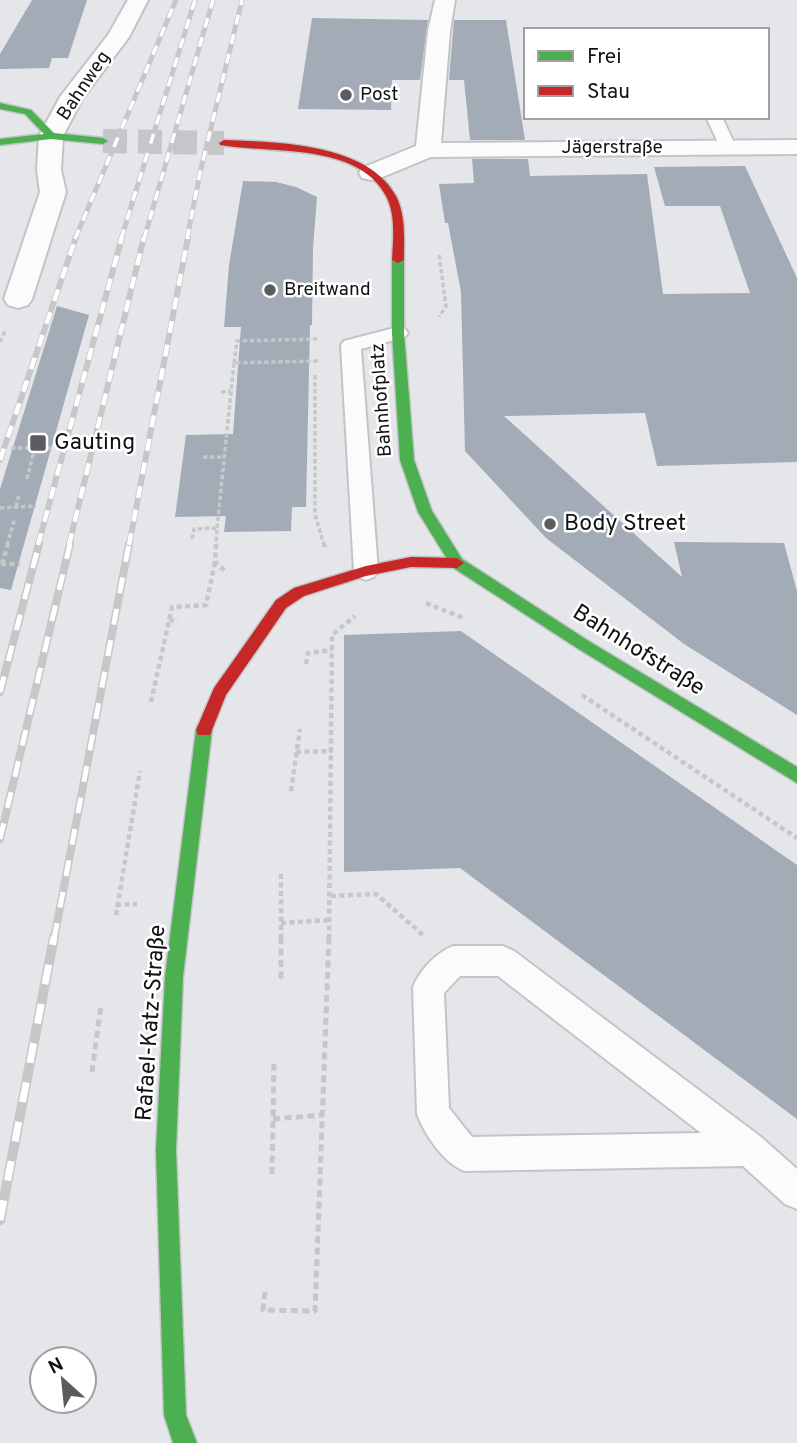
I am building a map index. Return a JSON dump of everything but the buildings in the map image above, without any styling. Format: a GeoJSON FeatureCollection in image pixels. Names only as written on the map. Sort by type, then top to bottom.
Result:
{"type":"FeatureCollection","features":[{"type":"Feature","properties":{"kind":"street","name":"Bahnweg"},"geometry":{"type":"LineString","coordinates":[[18,299],[53,192],[49,170],[51,136],[72,97],[118,37],[138,0]]}},
{"type":"Feature","properties":{"kind":"street"},"geometry":{"type":"LineString","coordinates":[[371,173],[428,150],[439,30],[445,0]]}},
{"type":"Feature","properties":{"kind":"street"},"geometry":{"type":"LineString","coordinates":[[0,106],[28,112],[51,136]]}},
{"type":"Feature","properties":{"kind":"street"},"geometry":{"type":"LineString","coordinates":[[0,142],[51,136],[103,141]]}},
{"type":"Feature","properties":{"kind":"street","name":"Bahnhofplatz"},"geometry":{"type":"LineString","coordinates":[[224,143],[281,146],[344,159],[371,173],[390,193],[398,216],[398,333],[407,460],[425,512],[457,563]]}},
{"type":"Feature","properties":{"kind":"street","name":"Jägerstraße"},"geometry":{"type":"LineString","coordinates":[[428,150],[797,147]]}},
{"type":"Feature","properties":{"kind":"street"},"geometry":{"type":"LineString","coordinates":[[366,571],[411,562],[457,563]]}},
{"type":"Feature","properties":{"kind":"street","name":"Bahnhofstraße"},"geometry":{"type":"LineString","coordinates":[[457,563],[582,644],[797,776]]}},
{"type":"Feature","properties":{"kind":"street","name":"Rafael-Katz-Straße"},"geometry":{"type":"LineString","coordinates":[[185,1443],[175,1415],[172,1376],[166,1150],[174,977],[202,736],[219,692],[281,604],[299,592],[366,571]]}},
{"type":"Feature","properties":{"kind":"lane"},"geometry":{"type":"LineString","coordinates":[[715,119],[728,147]]}},
{"type":"Feature","properties":{"kind":"lane"},"geometry":{"type":"LineString","coordinates":[[366,571],[351,345],[398,333]]}},
{"type":"Feature","properties":{"kind":"lane"},"geometry":{"type":"LineString","coordinates":[[748,1149],[464,1154],[433,1114],[428,987],[453,961],[503,961],[748,1149],[797,1192]]}},
{"type":"Feature","properties":{"kind":"path"},"geometry":{"type":"LineString","coordinates":[[151,702],[172,607],[205,604],[215,562],[237,341],[316,340]]}},
{"type":"Feature","properties":{"kind":"path"},"geometry":{"type":"LineString","coordinates":[[234,363],[351,360]]}},
{"type":"Feature","properties":{"kind":"path"},"geometry":{"type":"LineString","coordinates":[[221,392],[231,391]]}},
{"type":"Feature","properties":{"kind":"path"},"geometry":{"type":"LineString","coordinates":[[11,448],[53,448]]}},
{"type":"Feature","properties":{"kind":"path"},"geometry":{"type":"LineString","coordinates":[[27,479],[35,449]]}},
{"type":"Feature","properties":{"kind":"path"},"geometry":{"type":"LineString","coordinates":[[203,457],[224,457]]}},
{"type":"Feature","properties":{"kind":"path"},"geometry":{"type":"LineString","coordinates":[[16,507],[19,494]]}},
{"type":"Feature","properties":{"kind":"path"},"geometry":{"type":"LineString","coordinates":[[0,508],[36,506]]}},
{"type":"Feature","properties":{"kind":"path"},"geometry":{"type":"LineString","coordinates":[[15,518],[1,564],[20,564]]}},
{"type":"Feature","properties":{"kind":"path"},"geometry":{"type":"LineString","coordinates":[[192,539],[194,529],[217,528]]}},
{"type":"Feature","properties":{"kind":"path"},"geometry":{"type":"LineString","coordinates":[[215,562],[225,570]]}},
{"type":"Feature","properties":{"kind":"path"},"geometry":{"type":"LineString","coordinates":[[419,600],[468,620]]}},
{"type":"Feature","properties":{"kind":"path"},"geometry":{"type":"LineString","coordinates":[[265,1292],[263,1310],[316,1311],[331,896],[332,635],[362,611]]}},
{"type":"Feature","properties":{"kind":"path"},"geometry":{"type":"LineString","coordinates":[[169,620],[178,621]]}},
{"type":"Feature","properties":{"kind":"path"},"geometry":{"type":"LineString","coordinates":[[306,664],[307,653],[332,650]]}},
{"type":"Feature","properties":{"kind":"path"},"geometry":{"type":"LineString","coordinates":[[570,687],[797,838]]}},
{"type":"Feature","properties":{"kind":"path"},"geometry":{"type":"LineString","coordinates":[[291,791],[300,729]]}},
{"type":"Feature","properties":{"kind":"path"},"geometry":{"type":"LineString","coordinates":[[296,752],[332,751]]}},
{"type":"Feature","properties":{"kind":"path"},"geometry":{"type":"LineString","coordinates":[[116,915],[140,771]]}},
{"type":"Feature","properties":{"kind":"path"},"geometry":{"type":"LineString","coordinates":[[281,874],[281,981]]}},
{"type":"Feature","properties":{"kind":"path"},"geometry":{"type":"LineString","coordinates":[[331,896],[376,894],[453,961]]}},
{"type":"Feature","properties":{"kind":"path"},"geometry":{"type":"LineString","coordinates":[[281,923],[330,920]]}},
{"type":"Feature","properties":{"kind":"path"},"geometry":{"type":"LineString","coordinates":[[92,1072],[101,1005]]}},
{"type":"Feature","properties":{"kind":"path"},"geometry":{"type":"LineString","coordinates":[[272,1174],[274,1064]]}},
{"type":"Feature","properties":{"kind":"path"},"geometry":{"type":"LineString","coordinates":[[273,1119],[323,1115]]}},
{"type":"Feature","properties":{"kind":"tunnel"},"geometry":{"type":"LineString","coordinates":[[103,141],[224,143]]}},
{"type":"Feature","properties":{"kind":"railway"},"geometry":{"type":"LineString","coordinates":[[75,239],[176,0]]}},
{"type":"Feature","properties":{"kind":"railway"},"geometry":{"type":"LineString","coordinates":[[121,239],[195,0]]}},
{"type":"Feature","properties":{"kind":"railway"},"geometry":{"type":"LineString","coordinates":[[144,239],[213,0]]}},
{"type":"Feature","properties":{"kind":"railway"},"geometry":{"type":"LineString","coordinates":[[187,239],[200,173],[242,0]]}},
{"type":"Feature","properties":{"kind":"railway"},"geometry":{"type":"LineString","coordinates":[[0,460],[76,237]]}},
{"type":"Feature","properties":{"kind":"railway"},"geometry":{"type":"LineString","coordinates":[[38,545],[122,237]]}},
{"type":"Feature","properties":{"kind":"railway"},"geometry":{"type":"LineString","coordinates":[[69,545],[144,237]]}},
{"type":"Feature","properties":{"kind":"railway"},"geometry":{"type":"LineString","coordinates":[[129,545],[188,237]]}},
{"type":"Feature","properties":{"kind":"railway"},"geometry":{"type":"LineString","coordinates":[[0,692],[39,544]]}},
{"type":"Feature","properties":{"kind":"railway"},"geometry":{"type":"LineString","coordinates":[[0,839],[70,544]]}},
{"type":"Feature","properties":{"kind":"railway"},"geometry":{"type":"LineString","coordinates":[[54,939],[129,544]]}},
{"type":"Feature","properties":{"kind":"railway"},"geometry":{"type":"LineString","coordinates":[[0,1220],[54,937]]}},
{"type":"Feature","properties":{"kind":"traffic: fast"},"geometry":{"type":"LineString","coordinates":[[0,106],[28,112],[51,136]]}},
{"type":"Feature","properties":{"kind":"traffic: fast"},"geometry":{"type":"LineString","coordinates":[[0,142],[51,136],[103,141]]}},
{"type":"Feature","properties":{"kind":"traffic: fast"},"geometry":{"type":"LineString","coordinates":[[398,260],[398,333],[407,460],[425,512],[457,563],[582,644],[797,776]]}},
{"type":"Feature","properties":{"kind":"traffic: fast"},"geometry":{"type":"LineString","coordinates":[[185,1443],[175,1415],[166,1150],[174,977],[204,730]]}},
{"type":"Feature","properties":{"kind":"traffic: jam"},"geometry":{"type":"LineString","coordinates":[[224,143],[316,152],[362,167],[380,180],[391,196],[397,220],[398,260]]}},
{"type":"Feature","properties":{"kind":"traffic: jam"},"geometry":{"type":"LineString","coordinates":[[204,730],[219,692],[234,670],[281,604],[299,592],[366,571],[411,562],[457,563]]}},
{"type":"Feature","properties":{"kind":"place","name":"Post"},"geometry":{"type":"Point","coordinates":[346,95]}},
{"type":"Feature","properties":{"kind":"place","name":"Breitwand"},"geometry":{"type":"Point","coordinates":[270,290]}},
{"type":"Feature","properties":{"kind":"place","name":"Gauting"},"geometry":{"type":"Point","coordinates":[38,443]}},
{"type":"Feature","properties":{"kind":"place","name":"Body Street"},"geometry":{"type":"Point","coordinates":[550,524]}}]}
